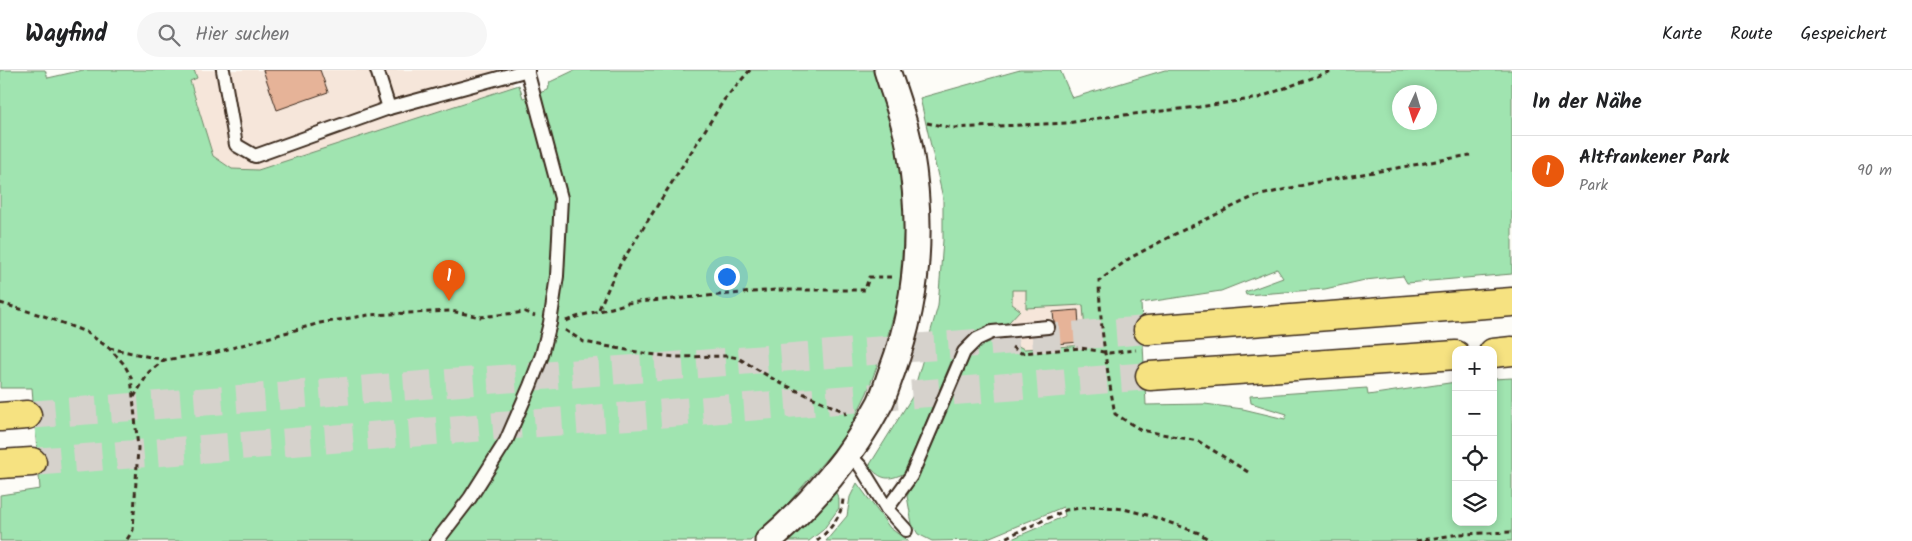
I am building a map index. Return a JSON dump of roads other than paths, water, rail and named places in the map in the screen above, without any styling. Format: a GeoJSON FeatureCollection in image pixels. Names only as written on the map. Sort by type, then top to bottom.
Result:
{"type":"FeatureCollection","features":[{"type":"Feature","properties":{"kind":"highway"},"geometry":{"type":"LineString","coordinates":[[1145,340],[1512,302]]}},
{"type":"Feature","properties":{"kind":"highway"},"geometry":{"type":"LineString","coordinates":[[1497,353],[1512,351]]}},
{"type":"Feature","properties":{"kind":"highway"},"geometry":{"type":"LineString","coordinates":[[1150,376],[1452,355]]}},
{"type":"Feature","properties":{"kind":"highway"},"geometry":{"type":"LineString","coordinates":[[0,417],[27,415]]}},
{"type":"Feature","properties":{"kind":"highway"},"geometry":{"type":"LineString","coordinates":[[0,464],[32,462]]}},
{"type":"Feature","properties":{"kind":"street"},"geometry":{"type":"LineString","coordinates":[[768,541],[783,528],[824,484],[854,444],[881,402],[899,352],[912,300],[917,246],[917,201],[910,149],[903,119],[887,70]]}},
{"type":"Feature","properties":{"kind":"lane"},"geometry":{"type":"LineString","coordinates":[[223,70],[236,145],[255,156],[389,108],[527,70],[561,198],[557,276],[550,323],[542,355],[506,441],[470,498],[437,541]]}},
{"type":"Feature","properties":{"kind":"lane"},"geometry":{"type":"LineString","coordinates":[[377,70],[389,108]]}},
{"type":"Feature","properties":{"kind":"lane"},"geometry":{"type":"LineString","coordinates":[[887,509],[911,476],[964,352],[977,339],[992,332],[1048,328]]}},
{"type":"Feature","properties":{"kind":"lane"},"geometry":{"type":"LineString","coordinates":[[854,444],[861,467],[887,509],[906,530]]}},
{"type":"Feature","properties":{"kind":"tunnel"},"geometry":{"type":"LineString","coordinates":[[27,415],[1148,330]]}},
{"type":"Feature","properties":{"kind":"tunnel"},"geometry":{"type":"LineString","coordinates":[[32,462],[1150,376]]}},
{"type":"Feature","properties":{"kind":"place","name":"Altfrankener Park"},"geometry":{"type":"Point","coordinates":[449,301]}}]}
